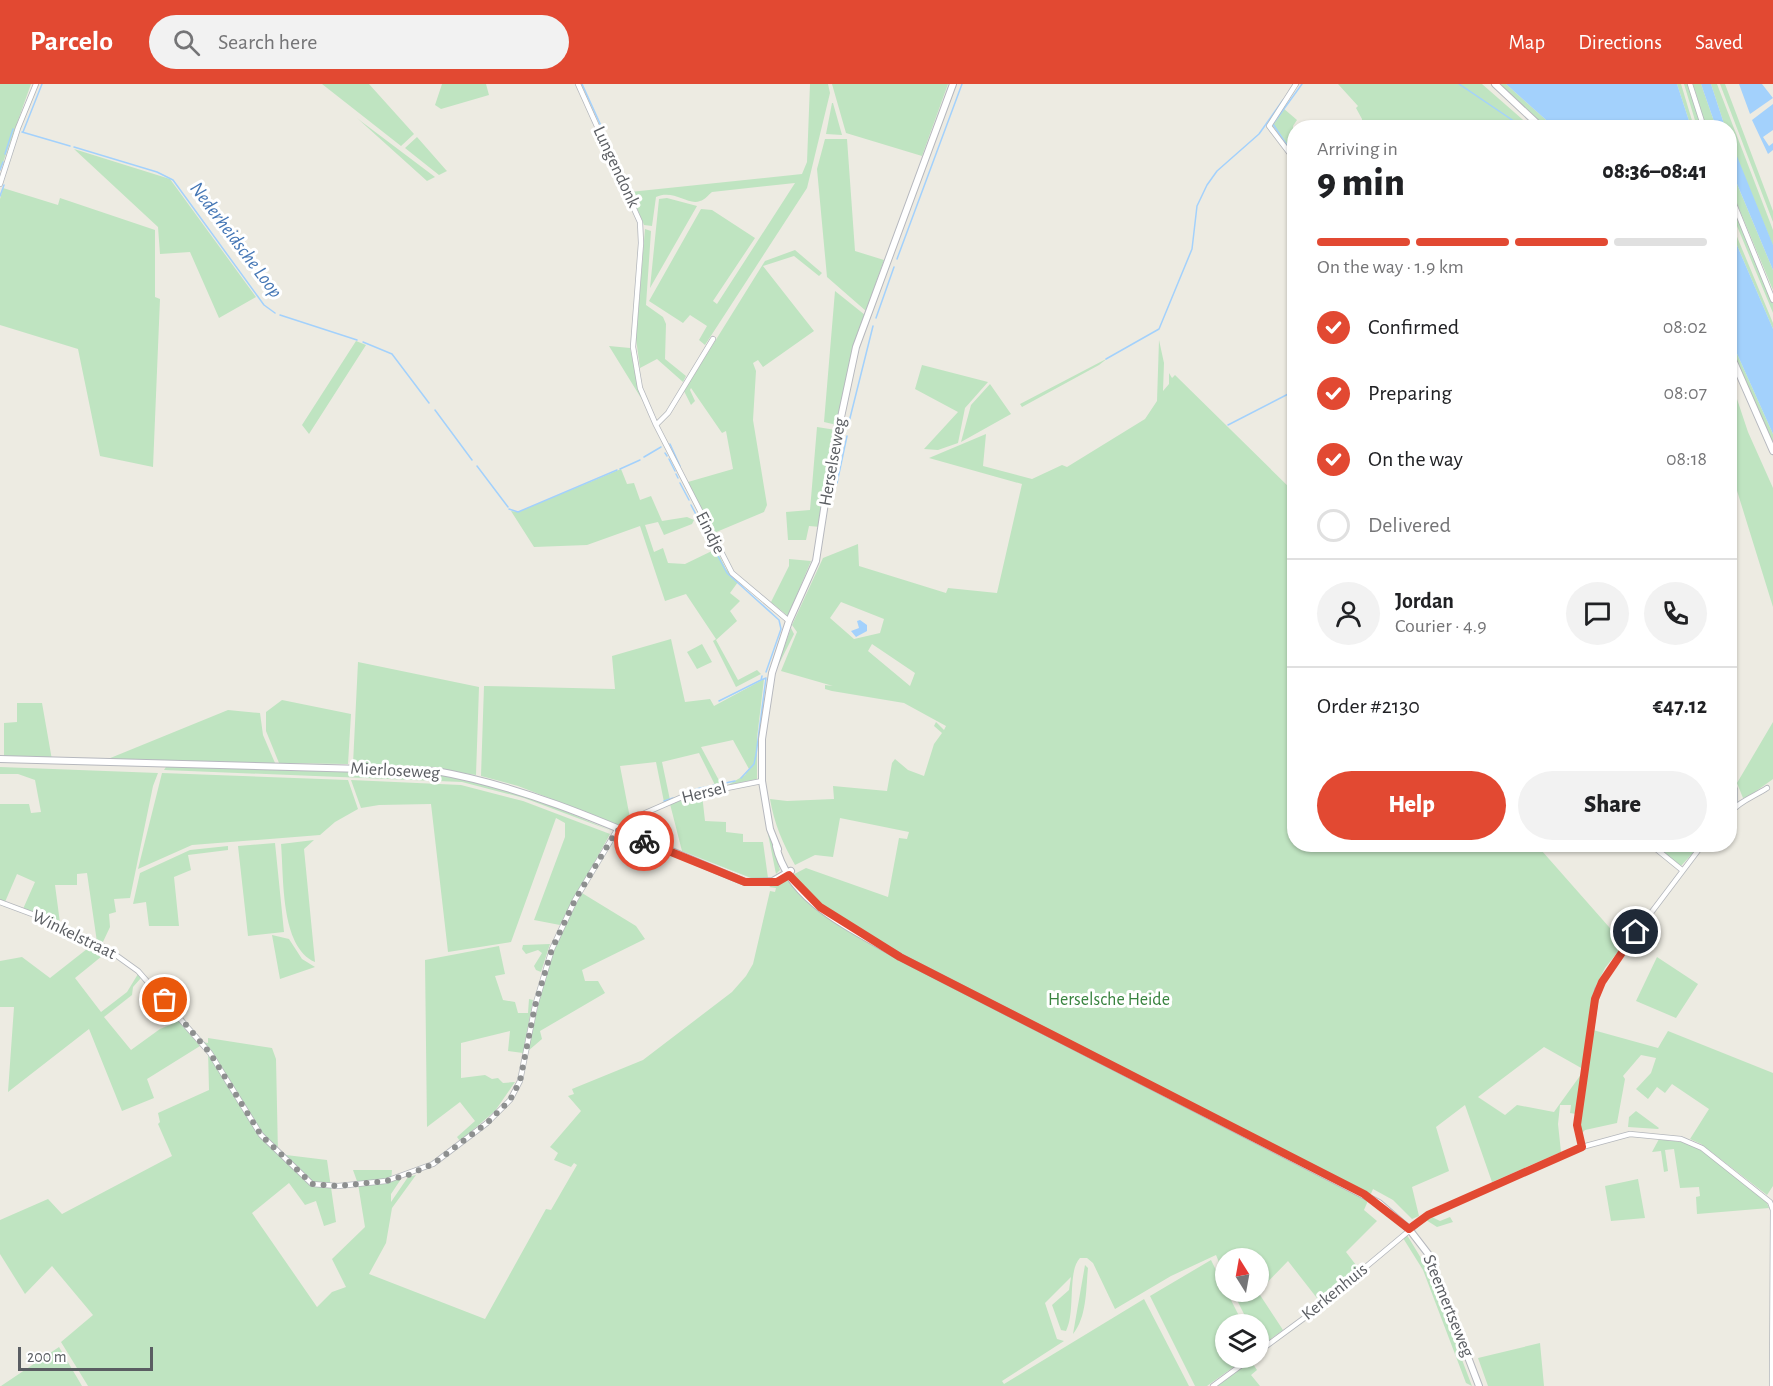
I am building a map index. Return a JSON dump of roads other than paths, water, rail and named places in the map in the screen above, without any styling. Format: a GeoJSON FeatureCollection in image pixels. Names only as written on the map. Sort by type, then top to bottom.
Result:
{"type":"FeatureCollection","features":[{"type":"Feature","properties":{"kind":"street"},"geometry":{"type":"LineString","coordinates":[[0,184],[18,128],[36,84]]}},
{"type":"Feature","properties":{"kind":"street","name":"Lungendonk"},"geometry":{"type":"LineString","coordinates":[[578,84],[640,222],[641,243],[633,326]]}},
{"type":"Feature","properties":{"kind":"street","name":"Herselseweg"},"geometry":{"type":"LineString","coordinates":[[953,84],[856,347],[831,464],[816,561],[789,621],[772,673],[766,705],[762,781],[766,813],[776,846],[789,872],[807,895],[839,921],[900,957],[1364,1194],[1409,1229]]}},
{"type":"Feature","properties":{"kind":"street"},"geometry":{"type":"LineString","coordinates":[[1287,150],[1269,126],[1296,84]]}},
{"type":"Feature","properties":{"kind":"street"},"geometry":{"type":"LineString","coordinates":[[1495,84],[1533,120]]}},
{"type":"Feature","properties":{"kind":"street"},"geometry":{"type":"LineString","coordinates":[[1690,84],[1701,120]]}},
{"type":"Feature","properties":{"kind":"street"},"geometry":{"type":"LineString","coordinates":[[1737,211],[1773,300]]}},
{"type":"Feature","properties":{"kind":"street","name":"Eindje"},"geometry":{"type":"LineString","coordinates":[[633,326],[633,347],[640,388],[656,425],[732,573],[789,621]]}},
{"type":"Feature","properties":{"kind":"street"},"geometry":{"type":"LineString","coordinates":[[656,425],[668,413],[713,339]]}},
{"type":"Feature","properties":{"kind":"street"},"geometry":{"type":"LineString","coordinates":[[1737,369],[1773,451]]}},
{"type":"Feature","properties":{"kind":"street","name":"Mierloseweg"},"geometry":{"type":"LineString","coordinates":[[0,759],[436,771],[500,785],[745,882],[770,882],[789,872]]}},
{"type":"Feature","properties":{"kind":"street","name":"Hersel"},"geometry":{"type":"LineString","coordinates":[[617,830],[636,817],[682,797],[762,781]]}},
{"type":"Feature","properties":{"kind":"street"},"geometry":{"type":"LineString","coordinates":[[1737,805],[1748,801],[1767,788]]}},
{"type":"Feature","properties":{"kind":"street","name":"Winkelstraat"},"geometry":{"type":"LineString","coordinates":[[0,902],[56,923],[106,948],[138,971],[210,1053],[261,1135],[312,1184],[338,1186],[402,1176],[433,1164],[487,1123],[510,1100],[520,1081],[535,1006],[552,949],[575,900],[617,830]]}},
{"type":"Feature","properties":{"kind":"street"},"geometry":{"type":"LineString","coordinates":[[1660,852],[1682,870]]}},
{"type":"Feature","properties":{"kind":"street"},"geometry":{"type":"LineString","coordinates":[[1582,1147],[1577,1125],[1598,990],[1697,852]]}},
{"type":"Feature","properties":{"kind":"street","name":"Kerkenhuis"},"geometry":{"type":"LineString","coordinates":[[1269,1344],[1307,1316],[1428,1215],[1582,1147],[1630,1134],[1681,1139],[1702,1148],[1770,1202],[1773,1210],[1772,1386]]}},
{"type":"Feature","properties":{"kind":"street","name":"Steemertseweg"},"geometry":{"type":"LineString","coordinates":[[1409,1229],[1429,1255],[1437,1271],[1479,1386]]}},
{"type":"Feature","properties":{"kind":"street"},"geometry":{"type":"LineString","coordinates":[[1213,1386],[1237,1368]]}},
{"type":"Feature","properties":{"kind":"water"},"geometry":{"type":"Polygon","coordinates":[[[1506,84],[1677,84],[1689,120],[1546,120],[1506,84]]]}},
{"type":"Feature","properties":{"kind":"water"},"geometry":{"type":"Polygon","coordinates":[[[1701,84],[1711,84],[1723,120],[1714,120],[1701,84]]]}},
{"type":"Feature","properties":{"kind":"water"},"geometry":{"type":"Polygon","coordinates":[[[1739,84],[1762,84],[1773,98],[1750,114],[1739,84]]]}},
{"type":"Feature","properties":{"kind":"water"},"geometry":{"type":"Polygon","coordinates":[[[1773,104],[1773,130],[1763,137],[1769,146],[1773,143],[1773,150],[1768,154],[1752,120],[1773,104]]]}},
{"type":"Feature","properties":{"kind":"water"},"geometry":{"type":"Polygon","coordinates":[[[1737,156],[1773,245],[1773,270],[1737,184],[1737,156]]]}},
{"type":"Feature","properties":{"kind":"water"},"geometry":{"type":"Polygon","coordinates":[[[1737,245],[1773,329],[1773,434],[1737,354],[1737,245]]]}},
{"type":"Feature","properties":{"kind":"water"},"geometry":{"type":"Polygon","coordinates":[[[860,620],[867,625],[867,631],[856,637],[851,631],[859,628],[857,621],[860,620]]]}},
{"type":"Feature","properties":{"kind":"waterway"},"geometry":{"type":"LineString","coordinates":[[23,132],[42,84]]}},
{"type":"Feature","properties":{"kind":"waterway"},"geometry":{"type":"LineString","coordinates":[[582,84],[633,196]]}},
{"type":"Feature","properties":{"kind":"waterway"},"geometry":{"type":"LineString","coordinates":[[897,259],[962,84]]}},
{"type":"Feature","properties":{"kind":"waterway"},"geometry":{"type":"LineString","coordinates":[[1287,145],[1273,124],[1302,84]]}},
{"type":"Feature","properties":{"kind":"waterway"},"geometry":{"type":"LineString","coordinates":[[1459,84],[1512,120]]}},
{"type":"Feature","properties":{"kind":"waterway"},"geometry":{"type":"LineString","coordinates":[[1106,359],[1159,329],[1192,249],[1197,206],[1207,185],[1217,171],[1259,134],[1283,100]]}},
{"type":"Feature","properties":{"kind":"waterway","name":"Nederheidsche Loop"},"geometry":{"type":"LineString","coordinates":[[5,154],[13,129]]}},
{"type":"Feature","properties":{"kind":"waterway","name":"Nederheidsche Loop"},"geometry":{"type":"LineString","coordinates":[[22,132],[70,146]]}},
{"type":"Feature","properties":{"kind":"waterway","name":"Nederheidsche Loop"},"geometry":{"type":"LineString","coordinates":[[74,147],[157,172],[173,180],[264,305],[275,313]]}},
{"type":"Feature","properties":{"kind":"waterway","name":"Nederheidsche Loop"},"geometry":{"type":"LineString","coordinates":[[0,170],[3,162]]}},
{"type":"Feature","properties":{"kind":"waterway"},"geometry":{"type":"LineString","coordinates":[[0,196],[4,185]]}},
{"type":"Feature","properties":{"kind":"waterway"},"geometry":{"type":"LineString","coordinates":[[876,318],[894,267]]}},
{"type":"Feature","properties":{"kind":"waterway","name":"Nederheidsche Loop"},"geometry":{"type":"LineString","coordinates":[[280,315],[357,340]]}},
{"type":"Feature","properties":{"kind":"waterway"},"geometry":{"type":"LineString","coordinates":[[849,422],[873,326]]}},
{"type":"Feature","properties":{"kind":"waterway","name":"Nederheidsche Loop"},"geometry":{"type":"LineString","coordinates":[[363,342],[392,354],[429,403]]}},
{"type":"Feature","properties":{"kind":"waterway"},"geometry":{"type":"LineString","coordinates":[[1228,425],[1287,395]]}},
{"type":"Feature","properties":{"kind":"waterway","name":"Nederheidsche Loop"},"geometry":{"type":"LineString","coordinates":[[435,410],[472,460]]}},
{"type":"Feature","properties":{"kind":"waterway"},"geometry":{"type":"LineString","coordinates":[[837,483],[847,436]]}},
{"type":"Feature","properties":{"kind":"waterway"},"geometry":{"type":"LineString","coordinates":[[670,444],[680,466]]}},
{"type":"Feature","properties":{"kind":"waterway","name":"Nederheidsche Loop"},"geometry":{"type":"LineString","coordinates":[[644,457],[661,447]]}},
{"type":"Feature","properties":{"kind":"waterway"},"geometry":{"type":"LineString","coordinates":[[669,459],[675,471]]}},
{"type":"Feature","properties":{"kind":"waterway","name":"Nederheidsche Loop"},"geometry":{"type":"LineString","coordinates":[[620,469],[640,460]]}},
{"type":"Feature","properties":{"kind":"waterway","name":"Nederheidsche Loop"},"geometry":{"type":"LineString","coordinates":[[477,466],[508,507]]}},
{"type":"Feature","properties":{"kind":"waterway","name":"Nederheidsche Loop"},"geometry":{"type":"LineString","coordinates":[[509,509],[518,512],[617,470]]}},
{"type":"Feature","properties":{"kind":"waterway"},"geometry":{"type":"LineString","coordinates":[[676,474],[678,478]]}},
{"type":"Feature","properties":{"kind":"waterway"},"geometry":{"type":"LineString","coordinates":[[680,483],[689,500]]}},
{"type":"Feature","properties":{"kind":"waterway"},"geometry":{"type":"LineString","coordinates":[[691,505],[700,522]]}},
{"type":"Feature","properties":{"kind":"waterway"},"geometry":{"type":"LineString","coordinates":[[703,526],[708,538]]}},
{"type":"Feature","properties":{"kind":"waterway"},"geometry":{"type":"LineString","coordinates":[[711,543],[727,573],[779,620],[781,629],[766,672]]}},
{"type":"Feature","properties":{"kind":"waterway"},"geometry":{"type":"LineString","coordinates":[[741,778],[754,764],[756,755],[766,678],[761,680],[762,676]]}},
{"type":"Feature","properties":{"kind":"waterway"},"geometry":{"type":"LineString","coordinates":[[719,701],[761,680]]}},
{"type":"Feature","properties":{"kind":"waterway"},"geometry":{"type":"LineString","coordinates":[[696,789],[735,781]]}},
{"type":"Feature","properties":{"kind":"waterway"},"geometry":{"type":"LineString","coordinates":[[664,801],[673,798]]}},
{"type":"Feature","properties":{"kind":"park label","name":"Herselsche Heide"},"geometry":{"type":"Point","coordinates":[1109,1000]}}]}
